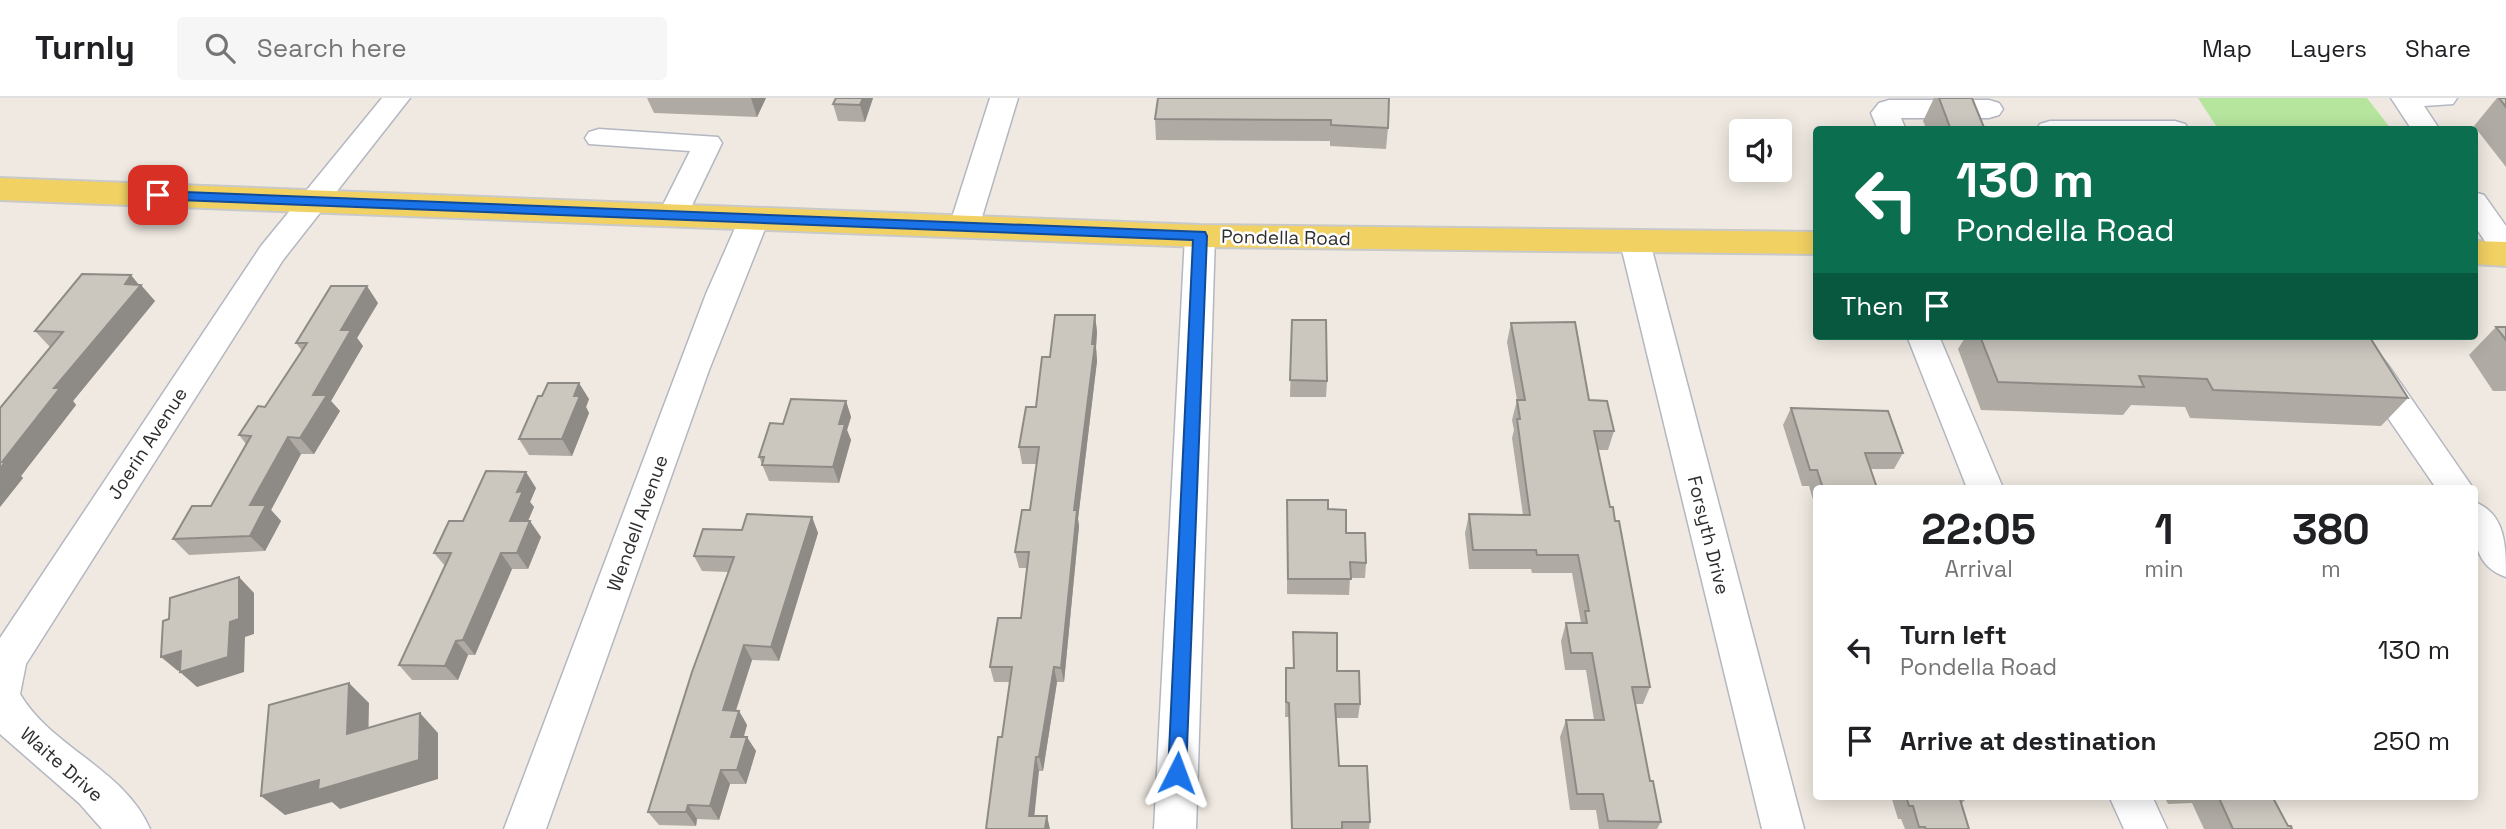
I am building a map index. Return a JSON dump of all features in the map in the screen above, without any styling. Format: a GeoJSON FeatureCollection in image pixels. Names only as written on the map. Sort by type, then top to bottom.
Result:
{"type":"FeatureCollection","features":[{"type":"Feature","properties":{"kind":"main road","name":"Pondella Road"},"geometry":{"type":"LineString","coordinates":[[0,189],[1200,236],[1813,243]]}},
{"type":"Feature","properties":{"kind":"main road"},"geometry":{"type":"LineString","coordinates":[[2478,252],[2506,251]]}},
{"type":"Feature","properties":{"kind":"street","name":"Joerin Avenue"},"geometry":{"type":"LineString","coordinates":[[0,696],[7,660],[272,253],[316,202],[396,98]]}},
{"type":"Feature","properties":{"kind":"street"},"geometry":{"type":"LineString","coordinates":[[964,227],[1004,98]]}},
{"type":"Feature","properties":{"kind":"street"},"geometry":{"type":"LineString","coordinates":[[2424,126],[2406,98],[2443,98]]}},
{"type":"Feature","properties":{"kind":"street"},"geometry":{"type":"LineString","coordinates":[[1890,126],[1885,113],[1889,109],[1990,112]]}},
{"type":"Feature","properties":{"kind":"street"},"geometry":{"type":"LineString","coordinates":[[599,138],[708,143],[673,215]]}},
{"type":"Feature","properties":{"kind":"street"},"geometry":{"type":"LineString","coordinates":[[2478,208],[2506,251]]}},
{"type":"Feature","properties":{"kind":"street","name":"Wendell Avenue"},"geometry":{"type":"LineString","coordinates":[[525,829],[555,756],[701,343],[754,219]]}},
{"type":"Feature","properties":{"kind":"street"},"geometry":{"type":"LineString","coordinates":[[1175,829],[1200,236]]}},
{"type":"Feature","properties":{"kind":"street","name":"Forsyth Drive"},"geometry":{"type":"LineString","coordinates":[[1635,242],[1783,829]]}},
{"type":"Feature","properties":{"kind":"street"},"geometry":{"type":"LineString","coordinates":[[1925,340],[1984,485]]}},
{"type":"Feature","properties":{"kind":"street"},"geometry":{"type":"LineString","coordinates":[[2348,340],[2376,374],[2453,485]]}},
{"type":"Feature","properties":{"kind":"street"},"geometry":{"type":"LineString","coordinates":[[2478,522],[2506,562]]}},
{"type":"Feature","properties":{"kind":"street","name":"Waite Drive"},"geometry":{"type":"LineString","coordinates":[[0,696],[17,726],[94,789],[129,829]]}},
{"type":"Feature","properties":{"kind":"street"},"geometry":{"type":"LineString","coordinates":[[2132,800],[2146,829]]}},
{"type":"Feature","properties":{"kind":"green space"},"geometry":{"type":"Polygon","coordinates":[[[2198,98],[2367,98],[2389,126],[2216,126],[2198,98]]]}},
{"type":"Feature","properties":{"kind":"building"},"geometry":{"type":"Polygon","coordinates":[[[836,98],[863,98],[860,105],[833,104],[836,98]]]}},
{"type":"Feature","properties":{"kind":"building"},"geometry":{"type":"Polygon","coordinates":[[[1158,98],[1389,98],[1388,128],[1331,125],[1331,120],[1155,119],[1158,98]]]}},
{"type":"Feature","properties":{"kind":"building"},"geometry":{"type":"Polygon","coordinates":[[[1939,98],[1972,98],[1983,126],[1950,126],[1939,98]]]}},
{"type":"Feature","properties":{"kind":"building"},"geometry":{"type":"Polygon","coordinates":[[[2499,98],[2506,98],[2506,107],[2499,98]]]}},
{"type":"Feature","properties":{"kind":"building"},"geometry":{"type":"Polygon","coordinates":[[[82,274],[131,275],[125,284],[141,285],[54,388],[60,388],[2,462],[5,462],[0,469],[0,408],[63,332],[35,331],[82,274]]]}},
{"type":"Feature","properties":{"kind":"building"},"geometry":{"type":"Polygon","coordinates":[[[331,286],[367,286],[341,330],[351,330],[313,395],[327,395],[300,438],[288,437],[250,505],[266,505],[250,536],[173,539],[192,506],[211,506],[251,436],[239,435],[258,406],[265,407],[307,343],[296,343],[331,286]]]}},
{"type":"Feature","properties":{"kind":"building"},"geometry":{"type":"Polygon","coordinates":[[[1055,315],[1095,315],[1092,344],[1095,344],[1074,510],[1077,510],[1061,668],[1054,667],[1039,757],[1036,757],[1029,816],[1047,816],[1045,829],[986,829],[998,737],[1002,737],[1012,667],[990,667],[998,618],[1021,618],[1029,552],[1015,552],[1022,510],[1030,510],[1039,447],[1019,447],[1026,407],[1036,407],[1042,357],[1050,357],[1055,315]]]}},
{"type":"Feature","properties":{"kind":"building"},"geometry":{"type":"Polygon","coordinates":[[[1292,320],[1326,320],[1327,381],[1290,380],[1292,320]]]}},
{"type":"Feature","properties":{"kind":"building"},"geometry":{"type":"Polygon","coordinates":[[[1575,322],[1589,400],[1607,401],[1614,431],[1594,431],[1610,507],[1613,507],[1615,521],[1619,521],[1650,687],[1632,687],[1650,781],[1653,781],[1661,822],[1608,821],[1603,794],[1577,794],[1566,720],[1604,720],[1592,653],[1571,653],[1566,623],[1587,623],[1585,611],[1589,611],[1578,555],[1537,555],[1536,550],[1473,550],[1469,514],[1530,515],[1517,419],[1520,419],[1517,400],[1525,400],[1511,323],[1575,322]]]}},
{"type":"Feature","properties":{"kind":"building"},"geometry":{"type":"Polygon","coordinates":[[[2496,327],[2506,327],[2506,340],[2496,327]]]}},
{"type":"Feature","properties":{"kind":"building"},"geometry":{"type":"Polygon","coordinates":[[[1982,340],[2372,340],[2408,398],[2213,390],[2207,379],[2139,376],[2144,387],[1998,382],[1982,340]]]}},
{"type":"Feature","properties":{"kind":"building"},"geometry":{"type":"Polygon","coordinates":[[[548,383],[579,383],[574,396],[580,396],[562,439],[519,439],[538,396],[542,396],[548,383]]]}},
{"type":"Feature","properties":{"kind":"building"},"geometry":{"type":"Polygon","coordinates":[[[791,399],[846,401],[839,424],[845,424],[833,467],[762,465],[764,457],[759,457],[770,423],[783,424],[791,399]]]}},
{"type":"Feature","properties":{"kind":"building"},"geometry":{"type":"Polygon","coordinates":[[[1791,408],[1888,411],[1903,453],[1865,453],[1876,485],[1822,485],[1817,470],[1810,470],[1791,408]]]}},
{"type":"Feature","properties":{"kind":"building"},"geometry":{"type":"Polygon","coordinates":[[[486,471],[526,472],[517,492],[523,491],[510,521],[530,521],[517,553],[501,553],[463,640],[456,641],[445,666],[399,665],[451,553],[434,553],[449,521],[463,521],[486,471]]]}},
{"type":"Feature","properties":{"kind":"building"},"geometry":{"type":"Polygon","coordinates":[[[1287,500],[1328,500],[1328,509],[1346,510],[1346,533],[1365,533],[1366,563],[1350,562],[1351,579],[1288,579],[1287,500]]]}},
{"type":"Feature","properties":{"kind":"building"},"geometry":{"type":"Polygon","coordinates":[[[747,514],[812,517],[771,647],[744,645],[723,710],[739,711],[731,737],[747,737],[737,770],[721,770],[710,806],[688,805],[686,812],[648,812],[692,672],[734,557],[694,556],[703,529],[742,530],[747,514]]]}},
{"type":"Feature","properties":{"kind":"building"},"geometry":{"type":"Polygon","coordinates":[[[239,577],[239,619],[230,622],[228,657],[180,672],[181,651],[161,657],[163,621],[169,619],[170,598],[239,577]]]}},
{"type":"Feature","properties":{"kind":"building"},"geometry":{"type":"Polygon","coordinates":[[[1293,632],[1337,633],[1337,671],[1359,671],[1360,704],[1335,704],[1339,766],[1367,766],[1370,822],[1342,822],[1342,829],[1292,829],[1286,668],[1294,668],[1293,632]]]}},
{"type":"Feature","properties":{"kind":"building"},"geometry":{"type":"Polygon","coordinates":[[[349,683],[347,734],[420,713],[419,760],[318,790],[319,780],[261,796],[269,705],[349,683]]]}},
{"type":"Feature","properties":{"kind":"building"},"geometry":{"type":"Polygon","coordinates":[[[1907,800],[1960,800],[1969,829],[1919,827],[1913,806],[1909,806],[1907,800]]]}},
{"type":"Feature","properties":{"kind":"building"},"geometry":{"type":"Polygon","coordinates":[[[2220,800],[2274,800],[2292,829],[2233,829],[2220,800]]]}},
{"type":"Feature","properties":{"kind":"route"},"geometry":{"type":"LineString","coordinates":[[158,195],[1200,236],[1177,773]]}}]}
